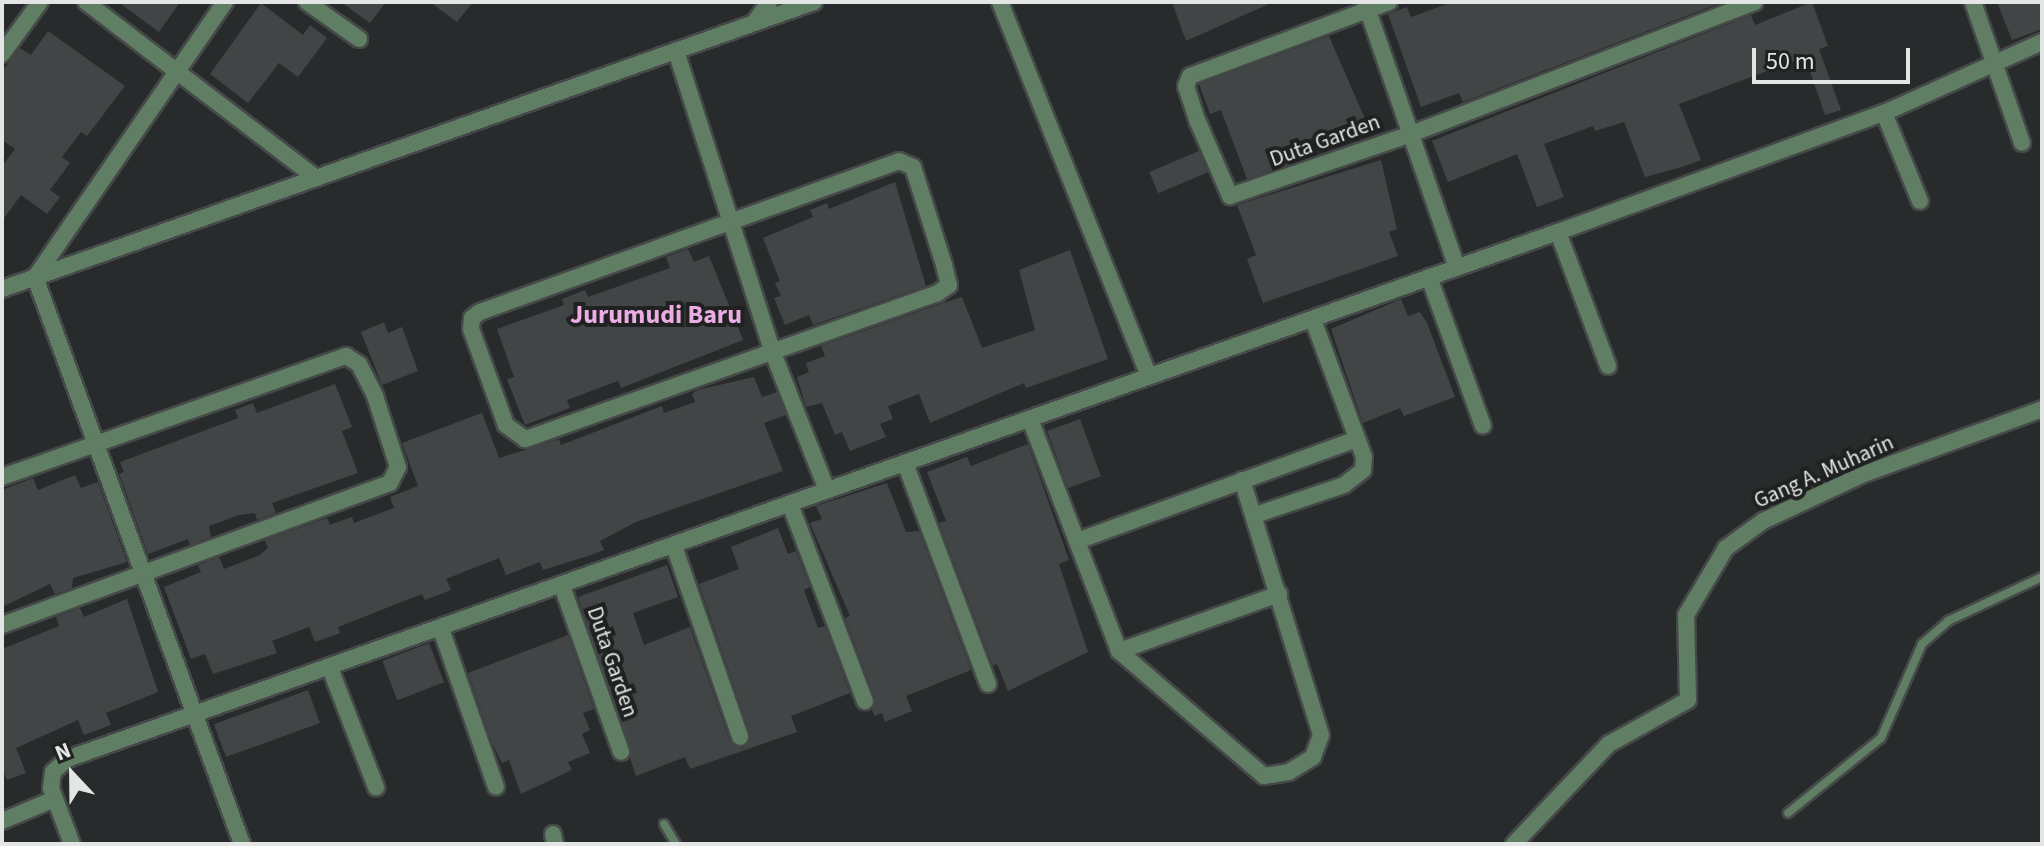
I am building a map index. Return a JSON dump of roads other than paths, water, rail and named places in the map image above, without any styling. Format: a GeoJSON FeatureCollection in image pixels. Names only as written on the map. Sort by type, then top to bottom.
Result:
{"type":"FeatureCollection","features":[{"type":"Feature","properties":{"kind":"street"},"geometry":{"type":"LineString","coordinates":[[2,54],[40,2]]}},
{"type":"Feature","properties":{"kind":"street"},"geometry":{"type":"LineString","coordinates":[[86,2],[316,178]]}},
{"type":"Feature","properties":{"kind":"street"},"geometry":{"type":"LineString","coordinates":[[35,277],[175,70],[225,2]]}},
{"type":"Feature","properties":{"kind":"street"},"geometry":{"type":"LineString","coordinates":[[307,2],[359,39]]}},
{"type":"Feature","properties":{"kind":"street"},"geometry":{"type":"LineString","coordinates":[[754,23],[769,2]]}},
{"type":"Feature","properties":{"kind":"street"},"geometry":{"type":"LineString","coordinates":[[2,289],[814,2]]}},
{"type":"Feature","properties":{"kind":"street"},"geometry":{"type":"LineString","coordinates":[[1000,2],[1149,376]]}},
{"type":"Feature","properties":{"kind":"street","name":"Duta Garden"},"geometry":{"type":"LineString","coordinates":[[1389,2],[1366,6],[1190,76],[1186,86],[1230,196],[1411,134],[1754,2]]}},
{"type":"Feature","properties":{"kind":"street"},"geometry":{"type":"LineString","coordinates":[[1973,2],[2022,143]]}},
{"type":"Feature","properties":{"kind":"street"},"geometry":{"type":"LineString","coordinates":[[1366,6],[1457,268]]}},
{"type":"Feature","properties":{"kind":"street"},"geometry":{"type":"LineString","coordinates":[[72,844],[52,800],[53,772],[67,759],[1558,232],[1884,113],[2041,44]]}},
{"type":"Feature","properties":{"kind":"street"},"geometry":{"type":"LineString","coordinates":[[676,51],[773,353],[827,490]]}},
{"type":"Feature","properties":{"kind":"street"},"geometry":{"type":"LineString","coordinates":[[1884,113],[1920,201]]}},
{"type":"Feature","properties":{"kind":"street"},"geometry":{"type":"LineString","coordinates":[[899,161],[913,167],[949,285],[773,353],[525,439],[506,425],[471,329],[472,318],[480,312],[729,220],[899,161]]}},
{"type":"Feature","properties":{"kind":"street"},"geometry":{"type":"LineString","coordinates":[[1558,232],[1608,366]]}},
{"type":"Feature","properties":{"kind":"street"},"geometry":{"type":"LineString","coordinates":[[35,277],[140,574],[242,844]]}},
{"type":"Feature","properties":{"kind":"street"},"geometry":{"type":"LineString","coordinates":[[1429,277],[1483,426]]}},
{"type":"Feature","properties":{"kind":"street"},"geometry":{"type":"LineString","coordinates":[[1255,515],[1357,479],[1364,457],[1313,320]]}},
{"type":"Feature","properties":{"kind":"street"},"geometry":{"type":"LineString","coordinates":[[2,477],[333,358],[346,356],[359,364],[375,396],[398,467],[390,483],[2,625]]}},
{"type":"Feature","properties":{"kind":"street","name":"Gang A. Muharin"},"geometry":{"type":"LineString","coordinates":[[1514,844],[1609,744],[1688,700],[1686,615],[1726,548],[1763,521],[1861,475],[2042,409]]}},
{"type":"Feature","properties":{"kind":"street"},"geometry":{"type":"LineString","coordinates":[[1030,419],[1119,651],[1264,776],[1289,772],[1313,757],[1321,735],[1242,480]]}},
{"type":"Feature","properties":{"kind":"street"},"geometry":{"type":"LineString","coordinates":[[1077,541],[1357,439]]}},
{"type":"Feature","properties":{"kind":"street"},"geometry":{"type":"LineString","coordinates":[[905,463],[988,684]]}},
{"type":"Feature","properties":{"kind":"street"},"geometry":{"type":"LineString","coordinates":[[790,504],[865,701]]}},
{"type":"Feature","properties":{"kind":"street"},"geometry":{"type":"LineString","coordinates":[[674,546],[740,737]]}},
{"type":"Feature","properties":{"kind":"street","name":"Duta Garden"},"geometry":{"type":"LineString","coordinates":[[562,586],[621,752]]}},
{"type":"Feature","properties":{"kind":"street"},"geometry":{"type":"LineString","coordinates":[[1119,651],[1279,594]]}},
{"type":"Feature","properties":{"kind":"street"},"geometry":{"type":"LineString","coordinates":[[441,629],[496,787]]}},
{"type":"Feature","properties":{"kind":"street"},"geometry":{"type":"LineString","coordinates":[[330,668],[376,787]]}},
{"type":"Feature","properties":{"kind":"street"},"geometry":{"type":"LineString","coordinates":[[2,821],[52,800]]}},
{"type":"Feature","properties":{"kind":"lane"},"geometry":{"type":"LineString","coordinates":[[1788,813],[1881,738],[1922,644],[1948,621],[2042,577]]}},
{"type":"Feature","properties":{"kind":"lane"},"geometry":{"type":"LineString","coordinates":[[664,824],[676,844]]}},
{"type":"Feature","properties":{"kind":"district","name":"Jurumudi Baru"},"geometry":{"type":"Point","coordinates":[656,315]}}]}
